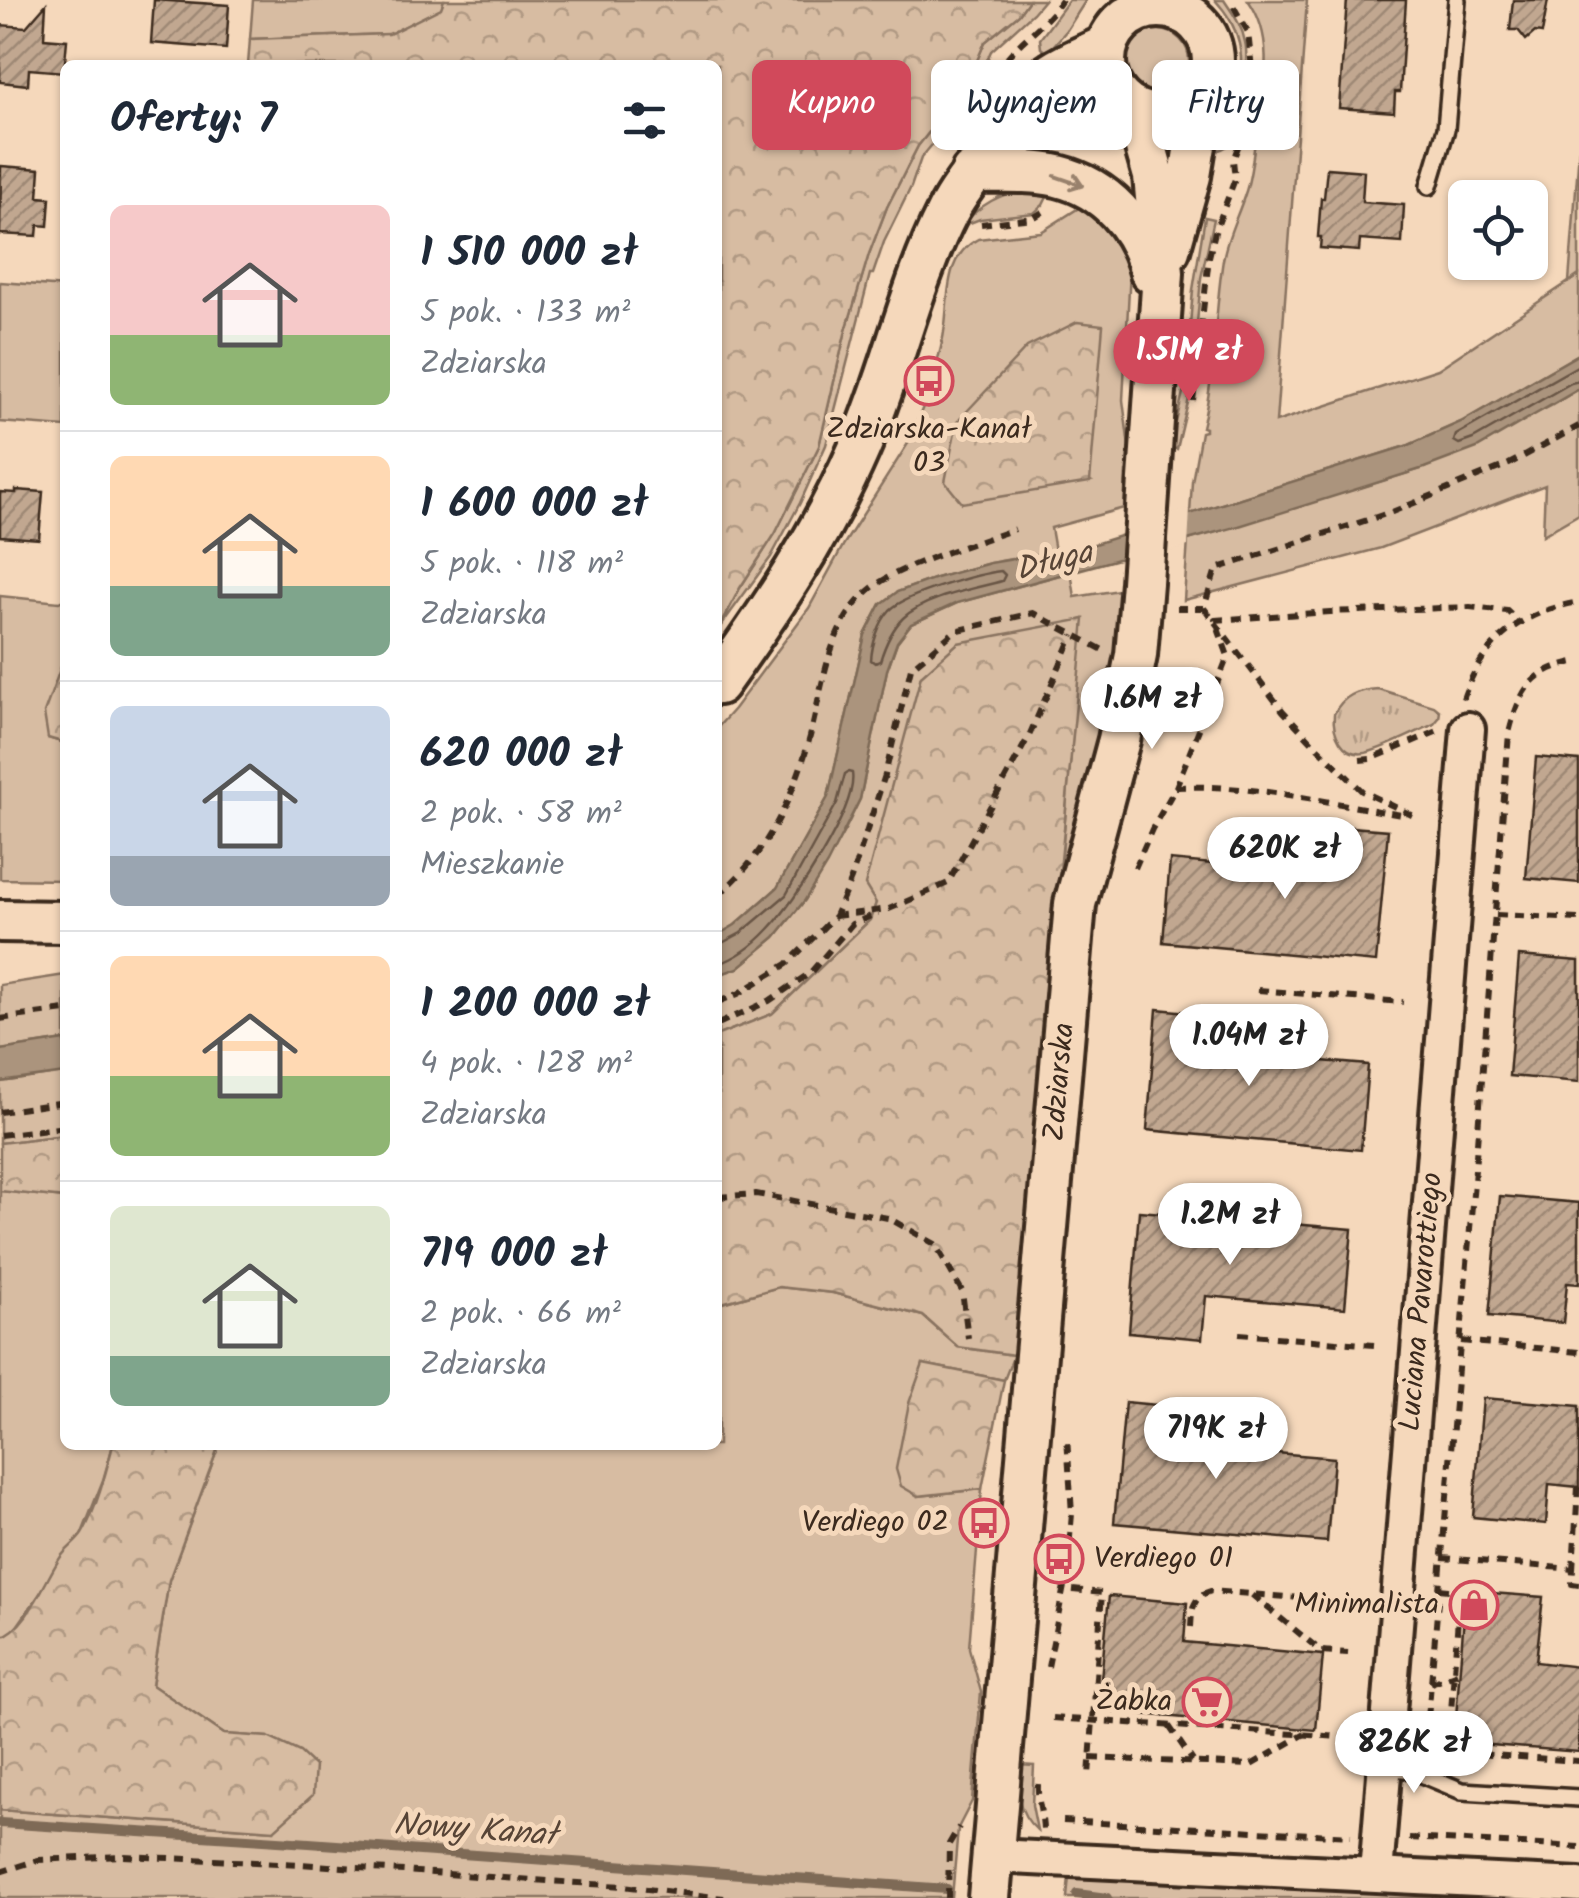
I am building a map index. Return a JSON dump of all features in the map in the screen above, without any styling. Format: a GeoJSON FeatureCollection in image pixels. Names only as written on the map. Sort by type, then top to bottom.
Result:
{"type":"FeatureCollection","features":[{"type":"Feature","properties":{"kind":"street"},"geometry":{"type":"LineString","coordinates":[[722,678],[784,590],[831,508],[873,417],[933,241],[952,202],[1038,84],[1051,74],[1093,16],[1113,16],[1154,6],[1185,7],[1209,41],[1213,60]]}},
{"type":"Feature","properties":{"kind":"street"},"geometry":{"type":"LineString","coordinates":[[1104,60],[1113,16]]}},
{"type":"Feature","properties":{"kind":"street","name":"Zdziarska"},"geometry":{"type":"LineString","coordinates":[[989,1898],[1075,904],[1114,760],[1136,654],[1142,583],[1161,291],[1154,176],[1143,137],[1132,116]]}},
{"type":"Feature","properties":{"kind":"street"},"geometry":{"type":"LineString","coordinates":[[981,162],[1000,150]]}},
{"type":"Feature","properties":{"kind":"street","name":"Zdziarska"},"geometry":{"type":"LineString","coordinates":[[1161,291],[1194,150]]}},
{"type":"Feature","properties":{"kind":"street"},"geometry":{"type":"LineString","coordinates":[[981,162],[1078,182],[1108,200],[1134,230],[1161,291]]}},
{"type":"Feature","properties":{"kind":"street","name":"Luciana Pavarottiego"},"geometry":{"type":"LineString","coordinates":[[1376,1874],[1458,720]]}},
{"type":"Feature","properties":{"kind":"street"},"geometry":{"type":"LineString","coordinates":[[0,922],[60,922]]}},
{"type":"Feature","properties":{"kind":"street"},"geometry":{"type":"LineString","coordinates":[[992,1856],[1579,1885]]}},
{"type":"Feature","properties":{"kind":"lane"},"geometry":{"type":"LineString","coordinates":[[1430,186],[1446,129],[1457,0]]}},
{"type":"Feature","properties":{"kind":"lane"},"geometry":{"type":"LineString","coordinates":[[1385,1767],[1423,1773],[1462,1792],[1579,1798]]}},
{"type":"Feature","properties":{"kind":"path"},"geometry":{"type":"LineString","coordinates":[[1026,41],[1062,0]]}},
{"type":"Feature","properties":{"kind":"path"},"geometry":{"type":"LineString","coordinates":[[1190,416],[1198,375],[1204,283],[1220,218],[1233,186],[1234,160],[1252,70],[1248,32],[1230,0]]}},
{"type":"Feature","properties":{"kind":"path"},"geometry":{"type":"LineString","coordinates":[[933,241],[976,225],[1033,218],[1048,208],[1054,198]]}},
{"type":"Feature","properties":{"kind":"path"},"geometry":{"type":"LineString","coordinates":[[1204,608],[1216,568],[1392,512],[1508,464],[1579,426]]}},
{"type":"Feature","properties":{"kind":"path"},"geometry":{"type":"LineString","coordinates":[[722,890],[763,845],[784,813],[806,752],[831,652],[848,611],[873,588],[899,572],[1014,529]]}},
{"type":"Feature","properties":{"kind":"path"},"geometry":{"type":"LineString","coordinates":[[1360,760],[1458,720],[1472,676],[1500,637],[1518,622],[1579,602]]}},
{"type":"Feature","properties":{"kind":"path"},"geometry":{"type":"LineString","coordinates":[[1216,620],[1470,607],[1507,611],[1518,622]]}},
{"type":"Feature","properties":{"kind":"path"},"geometry":{"type":"LineString","coordinates":[[1176,787],[1267,792],[1418,818],[1362,790],[1338,768],[1283,711],[1204,608],[1178,608]]}},
{"type":"Feature","properties":{"kind":"path"},"geometry":{"type":"LineString","coordinates":[[722,1000],[787,964],[835,916],[885,776],[911,668],[955,632],[1033,613],[1100,649],[1136,654]]}},
{"type":"Feature","properties":{"kind":"path"},"geometry":{"type":"LineString","coordinates":[[1134,868],[1176,787],[1228,656],[1216,620]]}},
{"type":"Feature","properties":{"kind":"path"},"geometry":{"type":"LineString","coordinates":[[722,1022],[769,1001],[810,973],[852,924],[948,883],[1029,736],[1073,635]]}},
{"type":"Feature","properties":{"kind":"path"},"geometry":{"type":"LineString","coordinates":[[1423,1773],[1510,734],[1516,704],[1534,677],[1579,661]]}},
{"type":"Feature","properties":{"kind":"path"},"geometry":{"type":"LineString","coordinates":[[835,916],[889,909]]}},
{"type":"Feature","properties":{"kind":"path"},"geometry":{"type":"LineString","coordinates":[[1496,916],[1579,919]]}},
{"type":"Feature","properties":{"kind":"path"},"geometry":{"type":"LineString","coordinates":[[1258,990],[1403,1002]]}},
{"type":"Feature","properties":{"kind":"path"},"geometry":{"type":"LineString","coordinates":[[0,1018],[60,1011]]}},
{"type":"Feature","properties":{"kind":"path"},"geometry":{"type":"LineString","coordinates":[[0,1112],[60,1103]]}},
{"type":"Feature","properties":{"kind":"path"},"geometry":{"type":"LineString","coordinates":[[0,1135],[60,1128]]}},
{"type":"Feature","properties":{"kind":"path"},"geometry":{"type":"LineString","coordinates":[[722,1196],[756,1194],[888,1218],[935,1244],[962,1290],[968,1338]]}},
{"type":"Feature","properties":{"kind":"path"},"geometry":{"type":"LineString","coordinates":[[1239,1334],[1374,1346]]}},
{"type":"Feature","properties":{"kind":"path"},"geometry":{"type":"LineString","coordinates":[[1461,1341],[1579,1352]]}},
{"type":"Feature","properties":{"kind":"path"},"geometry":{"type":"LineString","coordinates":[[1048,1668],[1060,1634],[1072,1514],[1066,1425]]}},
{"type":"Feature","properties":{"kind":"path"},"geometry":{"type":"LineString","coordinates":[[1578,1487],[1572,1584],[1579,1585]]}},
{"type":"Feature","properties":{"kind":"path"},"geometry":{"type":"LineString","coordinates":[[1442,1558],[1572,1569]]}},
{"type":"Feature","properties":{"kind":"path"},"geometry":{"type":"LineString","coordinates":[[1439,1589],[1460,1591],[1457,1672],[1448,1752],[1579,1760]]}},
{"type":"Feature","properties":{"kind":"path"},"geometry":{"type":"LineString","coordinates":[[1073,1590],[1102,1593],[1090,1776]]}},
{"type":"Feature","properties":{"kind":"path"},"geometry":{"type":"LineString","coordinates":[[1191,1628],[1192,1606],[1203,1593],[1211,1591],[1352,1602]]}},
{"type":"Feature","properties":{"kind":"path"},"geometry":{"type":"LineString","coordinates":[[1251,1594],[1321,1651],[1348,1653]]}},
{"type":"Feature","properties":{"kind":"path"},"geometry":{"type":"LineString","coordinates":[[1044,1630],[1060,1634]]}},
{"type":"Feature","properties":{"kind":"path"},"geometry":{"type":"LineString","coordinates":[[1431,1682],[1457,1672]]}},
{"type":"Feature","properties":{"kind":"path"},"geometry":{"type":"LineString","coordinates":[[1052,1718],[1364,1738]]}},
{"type":"Feature","properties":{"kind":"path"},"geometry":{"type":"LineString","coordinates":[[1168,1725],[1194,1762]]}},
{"type":"Feature","properties":{"kind":"path"},"geometry":{"type":"LineString","coordinates":[[1090,1758],[1251,1765],[1305,1734]]}},
{"type":"Feature","properties":{"kind":"path"},"geometry":{"type":"LineString","coordinates":[[1038,1770],[1037,1800],[1044,1836]]}},
{"type":"Feature","properties":{"kind":"path"},"geometry":{"type":"LineString","coordinates":[[1063,1821],[1579,1846]]}},
{"type":"Feature","properties":{"kind":"path"},"geometry":{"type":"LineString","coordinates":[[0,1872],[38,1860],[124,1856],[338,1866],[622,1886],[724,1898]]}},
{"type":"Feature","properties":{"kind":"green space"},"geometry":{"type":"Polygon","coordinates":[[[253,0],[444,0],[442,8],[389,34],[250,39],[253,0]]]}},
{"type":"Feature","properties":{"kind":"green space"},"geometry":{"type":"Polygon","coordinates":[[[444,0],[1029,0],[1019,14],[985,42],[977,60],[931,60],[931,130],[918,146],[887,207],[869,254],[845,334],[819,446],[775,534],[722,622],[722,60],[248,60],[250,39],[389,34],[441,8],[444,0]]]}},
{"type":"Feature","properties":{"kind":"green space"},"geometry":{"type":"Polygon","coordinates":[[[1029,0],[1044,0],[991,51],[987,60],[977,60],[985,42],[1019,14],[1029,0]]]}},
{"type":"Feature","properties":{"kind":"green space"},"geometry":{"type":"Polygon","coordinates":[[[1069,0],[1086,0],[1047,53],[1041,48],[1040,39],[1069,0]]]}},
{"type":"Feature","properties":{"kind":"green space"},"geometry":{"type":"Polygon","coordinates":[[[1215,0],[1224,0],[1239,25],[1246,60],[1241,60],[1236,32],[1215,0]]]}},
{"type":"Feature","properties":{"kind":"green space"},"geometry":{"type":"Polygon","coordinates":[[[1248,0],[1307,0],[1299,109],[1299,60],[1266,60],[1257,15],[1248,0]]]}},
{"type":"Feature","properties":{"kind":"green space"},"geometry":{"type":"Polygon","coordinates":[[[1146,32],[1170,32],[1187,49],[1189,60],[1152,60],[1152,91],[1132,77],[1129,49],[1146,32]]]}},
{"type":"Feature","properties":{"kind":"green space"},"geometry":{"type":"Polygon","coordinates":[[[931,130],[931,146],[921,158],[870,274],[826,445],[771,557],[722,624],[775,534],[819,446],[845,334],[869,254],[887,207],[918,146],[931,130]]]}},
{"type":"Feature","properties":{"kind":"green space"},"geometry":{"type":"Polygon","coordinates":[[[1579,149],[1579,275],[1569,282],[1579,149]]]}},
{"type":"Feature","properties":{"kind":"green space"},"geometry":{"type":"Polygon","coordinates":[[[1253,150],[1296,150],[1276,422],[1438,369],[1579,275],[1579,354],[1461,422],[1409,445],[1190,514],[1201,432],[1205,431],[1202,427],[1223,260],[1249,179],[1253,150]]]}},
{"type":"Feature","properties":{"kind":"green space"},"geometry":{"type":"Polygon","coordinates":[[[1028,188],[1051,189],[1034,213],[980,219],[962,226],[991,201],[1028,188]]]}},
{"type":"Feature","properties":{"kind":"green space"},"geometry":{"type":"Polygon","coordinates":[[[1082,200],[1124,247],[1130,270],[1123,400],[1132,471],[1126,472],[1124,508],[1051,528],[1055,551],[936,578],[897,592],[881,604],[865,635],[828,797],[777,888],[722,933],[722,722],[809,608],[844,544],[909,442],[936,374],[951,276],[959,255],[978,239],[1041,232],[1077,209],[1082,200]],[[957,422],[1046,488],[1090,481],[957,422]]]}},
{"type":"Feature","properties":{"kind":"green space"},"geometry":{"type":"Polygon","coordinates":[[[1205,217],[1214,219],[1201,278],[1191,390],[1177,449],[1170,448],[1185,384],[1193,290],[1205,217]]]}},
{"type":"Feature","properties":{"kind":"green space"},"geometry":{"type":"Polygon","coordinates":[[[0,282],[60,287],[60,427],[0,422],[0,282]]]}},
{"type":"Feature","properties":{"kind":"green space"},"geometry":{"type":"Polygon","coordinates":[[[1077,322],[1103,325],[1090,482],[962,503],[945,482],[957,422],[1027,347],[1077,322]]]}},
{"type":"Feature","properties":{"kind":"green space"},"geometry":{"type":"Polygon","coordinates":[[[1579,389],[1579,514],[1543,535],[1545,485],[1381,548],[1184,600],[1188,540],[1424,468],[1579,389]]]}},
{"type":"Feature","properties":{"kind":"green space"},"geometry":{"type":"Polygon","coordinates":[[[1071,572],[1075,597],[1119,590],[1117,619],[1122,620],[1115,681],[1055,933],[1083,619],[921,676],[870,920],[772,1014],[722,1033],[722,974],[738,968],[775,937],[805,900],[860,799],[887,670],[897,642],[911,624],[957,603],[1071,572]]]}},
{"type":"Feature","properties":{"kind":"green space"},"geometry":{"type":"Polygon","coordinates":[[[0,596],[60,602],[60,675],[48,738],[60,742],[60,880],[0,879],[0,596]]]}},
{"type":"Feature","properties":{"kind":"green space"},"geometry":{"type":"Polygon","coordinates":[[[1084,619],[1014,1355],[958,1347],[923,1316],[833,1293],[779,1287],[722,1303],[722,1033],[772,1014],[870,920],[876,903],[865,885],[921,676],[958,643],[1084,619]]]}},
{"type":"Feature","properties":{"kind":"green space"},"geometry":{"type":"Polygon","coordinates":[[[60,669],[60,742],[48,738],[44,713],[60,669]]]}},
{"type":"Feature","properties":{"kind":"green space"},"geometry":{"type":"Polygon","coordinates":[[[1378,689],[1434,706],[1440,711],[1439,718],[1434,724],[1380,748],[1365,753],[1350,751],[1340,742],[1334,714],[1352,695],[1378,689]]]}},
{"type":"Feature","properties":{"kind":"green space"},"geometry":{"type":"Polygon","coordinates":[[[60,976],[60,1041],[0,1050],[0,985],[60,976]]]}},
{"type":"Feature","properties":{"kind":"green space"},"geometry":{"type":"Polygon","coordinates":[[[60,1074],[60,1136],[0,1143],[0,1082],[60,1074]]]}},
{"type":"Feature","properties":{"kind":"green space"},"geometry":{"type":"Polygon","coordinates":[[[60,1136],[60,1197],[0,1191],[0,1143],[60,1136]]]}},
{"type":"Feature","properties":{"kind":"green space"},"geometry":{"type":"Polygon","coordinates":[[[0,1191],[60,1197],[60,1450],[112,1450],[81,1536],[61,1557],[11,1635],[0,1637],[0,1191]]]}},
{"type":"Feature","properties":{"kind":"green space"},"geometry":{"type":"Polygon","coordinates":[[[779,1287],[833,1293],[923,1316],[958,1347],[1014,1355],[1004,1380],[923,1364],[918,1496],[982,1489],[969,1648],[981,1692],[972,1801],[958,1828],[952,1898],[0,1898],[0,1810],[274,1830],[268,1737],[224,1734],[152,1685],[169,1580],[217,1450],[722,1450],[722,1303],[779,1287]]]}},
{"type":"Feature","properties":{"kind":"green space"},"geometry":{"type":"Polygon","coordinates":[[[923,1364],[1004,1380],[982,1489],[918,1496],[901,1486],[896,1469],[909,1403],[923,1364]]]}},
{"type":"Feature","properties":{"kind":"green space"},"geometry":{"type":"Polygon","coordinates":[[[112,1450],[217,1450],[169,1580],[152,1685],[224,1734],[268,1737],[300,1752],[315,1766],[313,1795],[274,1830],[0,1810],[0,1637],[27,1615],[60,1558],[82,1534],[112,1450]]]}},
{"type":"Feature","properties":{"kind":"green space"},"geometry":{"type":"Polygon","coordinates":[[[1019,1765],[1034,1766],[1032,1805],[1037,1830],[1022,1808],[1019,1765]]]}},
{"type":"Feature","properties":{"kind":"green space"},"geometry":{"type":"Polygon","coordinates":[[[1069,1876],[1557,1898],[1067,1898],[1069,1876]]]}},
{"type":"Feature","properties":{"kind":"water","name":"Długa"},"geometry":{"type":"Polygon","coordinates":[[[1579,354],[1579,389],[1477,448],[1239,526],[957,603],[911,624],[897,642],[887,670],[860,799],[827,864],[775,937],[738,968],[722,974],[722,933],[777,888],[828,797],[865,635],[881,604],[897,592],[990,563],[1085,547],[1409,445],[1461,422],[1579,354]]]}},
{"type":"Feature","properties":{"kind":"water"},"geometry":{"type":"Polygon","coordinates":[[[60,1041],[60,1074],[0,1082],[0,1050],[60,1041]]]}},
{"type":"Feature","properties":{"kind":"pier"},"geometry":{"type":"Polygon","coordinates":[[[1190,509],[1188,546],[1121,564],[1123,530],[1190,509]]]}},
{"type":"Feature","properties":{"kind":"building"},"geometry":{"type":"Polygon","coordinates":[[[154,0],[229,5],[226,49],[151,43],[154,0]]]}},
{"type":"Feature","properties":{"kind":"building"},"geometry":{"type":"Polygon","coordinates":[[[1347,0],[1406,0],[1400,92],[1395,92],[1394,112],[1339,108],[1347,0]]]}},
{"type":"Feature","properties":{"kind":"building"},"geometry":{"type":"Polygon","coordinates":[[[1513,0],[1548,0],[1542,33],[1535,32],[1526,40],[1518,30],[1510,30],[1513,0]]]}},
{"type":"Feature","properties":{"kind":"building"},"geometry":{"type":"Polygon","coordinates":[[[46,4],[44,38],[67,40],[60,72],[29,69],[28,85],[0,82],[0,25],[26,27],[46,4]]]}},
{"type":"Feature","properties":{"kind":"building"},"geometry":{"type":"Polygon","coordinates":[[[1,166],[40,169],[38,197],[50,198],[48,226],[38,225],[37,236],[0,234],[1,166]]]}},
{"type":"Feature","properties":{"kind":"building"},"geometry":{"type":"Polygon","coordinates":[[[1327,168],[1364,171],[1362,202],[1404,205],[1402,243],[1360,240],[1359,251],[1320,248],[1321,198],[1327,168]]]}},
{"type":"Feature","properties":{"kind":"building"},"geometry":{"type":"Polygon","coordinates":[[[0,492],[43,492],[39,539],[0,536],[0,492]]]}},
{"type":"Feature","properties":{"kind":"building"},"geometry":{"type":"Polygon","coordinates":[[[1536,757],[1579,761],[1579,883],[1526,878],[1536,757]]]}},
{"type":"Feature","properties":{"kind":"building"},"geometry":{"type":"Polygon","coordinates":[[[1326,825],[1388,830],[1376,962],[1163,942],[1170,860],[1321,874],[1326,825]]]}},
{"type":"Feature","properties":{"kind":"building"},"geometry":{"type":"Polygon","coordinates":[[[1519,956],[1579,961],[1579,1082],[1509,1076],[1519,956]]]}},
{"type":"Feature","properties":{"kind":"building"},"geometry":{"type":"Polygon","coordinates":[[[1157,1009],[1229,1016],[1226,1053],[1368,1065],[1361,1150],[1147,1130],[1157,1009]]]}},
{"type":"Feature","properties":{"kind":"building"},"geometry":{"type":"Polygon","coordinates":[[[1500,1196],[1579,1203],[1579,1284],[1567,1283],[1563,1323],[1489,1316],[1500,1196]]]}},
{"type":"Feature","properties":{"kind":"building"},"geometry":{"type":"Polygon","coordinates":[[[1139,1211],[1352,1229],[1345,1308],[1206,1296],[1202,1339],[1129,1332],[1139,1211]]]}},
{"type":"Feature","properties":{"kind":"building"},"geometry":{"type":"Polygon","coordinates":[[[1483,1398],[1579,1406],[1579,1487],[1549,1484],[1546,1524],[1473,1517],[1483,1398]]]}},
{"type":"Feature","properties":{"kind":"building"},"geometry":{"type":"Polygon","coordinates":[[[1125,1402],[1198,1409],[1195,1446],[1334,1458],[1327,1542],[1114,1523],[1125,1402]]]}},
{"type":"Feature","properties":{"kind":"building"},"geometry":{"type":"Polygon","coordinates":[[[1466,1591],[1543,1597],[1536,1662],[1579,1667],[1579,1752],[1454,1742],[1466,1591]]]}},
{"type":"Feature","properties":{"kind":"building"},"geometry":{"type":"Polygon","coordinates":[[[1109,1596],[1187,1603],[1184,1642],[1323,1655],[1316,1730],[1098,1710],[1109,1596]]]}},
{"type":"Feature","properties":{"kind":"waterway","name":"Nowy Kanał"},"geometry":{"type":"LineString","coordinates":[[0,1823],[947,1889]]}},
{"type":"Feature","properties":{"kind":"waterway","name":"Nowy Kanał"},"geometry":{"type":"LineString","coordinates":[[1077,1894],[1107,1898]]}},
{"type":"Feature","properties":{"kind":"place","name":"Zdziarska-Kanał 03"},"geometry":{"type":"Point","coordinates":[929,381]}},
{"type":"Feature","properties":{"kind":"place","name":"Verdiego 02"},"geometry":{"type":"Point","coordinates":[984,1523]}},
{"type":"Feature","properties":{"kind":"place","name":"Verdiego 01"},"geometry":{"type":"Point","coordinates":[1059,1559]}},
{"type":"Feature","properties":{"kind":"place","name":"Minimalista"},"geometry":{"type":"Point","coordinates":[1474,1605]}},
{"type":"Feature","properties":{"kind":"place","name":"Żabka"},"geometry":{"type":"Point","coordinates":[1207,1702]}}]}
